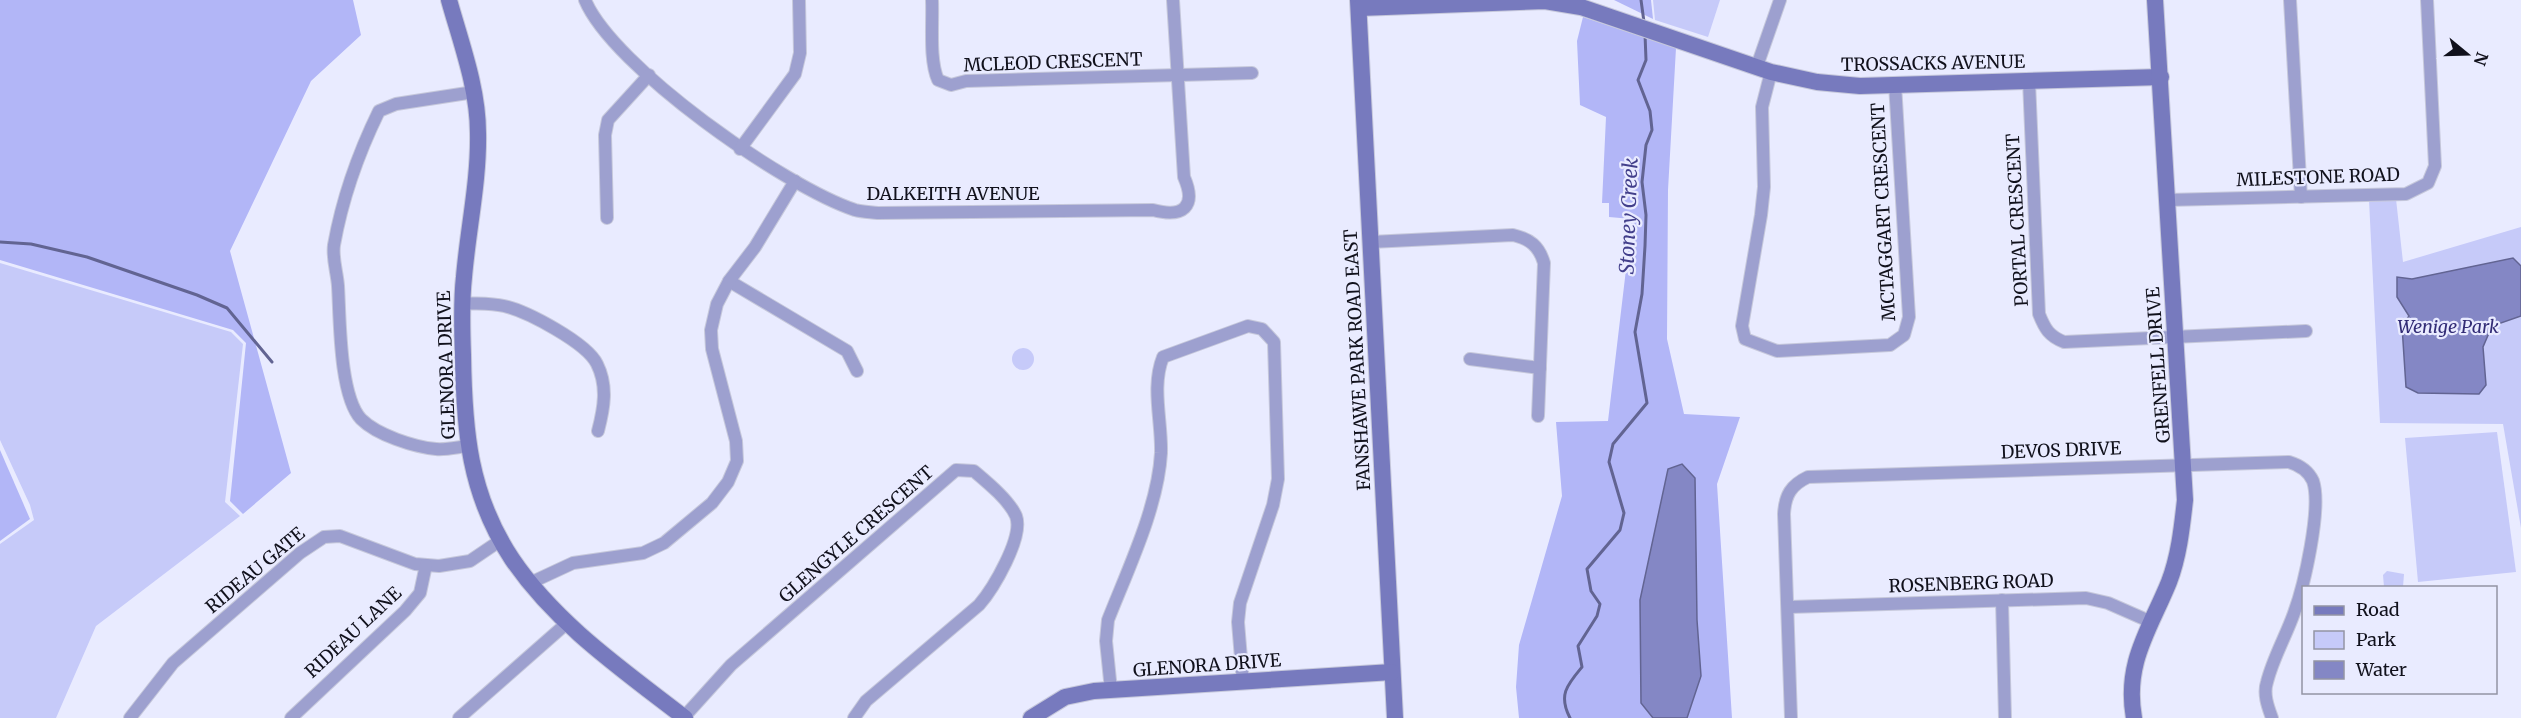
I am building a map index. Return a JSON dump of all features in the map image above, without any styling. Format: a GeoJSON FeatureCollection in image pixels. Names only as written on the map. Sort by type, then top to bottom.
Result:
{"type":"FeatureCollection","features":[{"type":"Feature","properties":{"kind":"street","name":"GLENORA DRIVE"},"geometry":{"type":"LineString","coordinates":[[449,0],[474,92],[478,130],[477,167],[463,303],[464,419],[472,468],[490,519],[501,540],[531,583],[567,623],[685,718]]}},
{"type":"Feature","properties":{"kind":"street","name":"DALKEITH AVENUE"},"geometry":{"type":"LineString","coordinates":[[585,0],[591,14],[649,75],[740,149],[795,181],[856,211],[878,213],[1154,210],[1168,214],[1179,212],[1189,204],[1191,193],[1184,177],[1173,0]]}},
{"type":"Feature","properties":{"kind":"street"},"geometry":{"type":"LineString","coordinates":[[740,149],[795,74],[800,53],[799,0]]}},
{"type":"Feature","properties":{"kind":"street","name":"MCLEOD CRESCENT"},"geometry":{"type":"LineString","coordinates":[[932,0],[934,56],[932,66],[938,80],[951,85],[966,81],[1252,74]]}},
{"type":"Feature","properties":{"kind":"street"},"geometry":{"type":"LineString","coordinates":[[1764,69],[1780,0]]}},
{"type":"Feature","properties":{"kind":"street","name":"GRENFELL DRIVE"},"geometry":{"type":"LineString","coordinates":[[2134,718],[2131,701],[2134,669],[2149,621],[2169,581],[2177,553],[2185,500],[2161,78],[2154,0]]}},
{"type":"Feature","properties":{"kind":"street"},"geometry":{"type":"LineString","coordinates":[[2290,0],[2301,197]]}},
{"type":"Feature","properties":{"kind":"street","name":"MILESTONE ROAD"},"geometry":{"type":"LineString","coordinates":[[2168,200],[2406,194],[2428,183],[2435,166],[2427,0]]}},
{"type":"Feature","properties":{"kind":"street","name":"TROSSACKS AVENUE"},"geometry":{"type":"LineString","coordinates":[[1359,4],[1545,1],[1581,8],[1764,69],[1817,82],[1860,87],[1895,84],[2161,78]]}},
{"type":"Feature","properties":{"kind":"street","name":"FANSHAWE PARK ROAD EAST"},"geometry":{"type":"LineString","coordinates":[[1359,4],[1395,718]]}},
{"type":"Feature","properties":{"kind":"street","name":"MCTAGGART CRESCENT"},"geometry":{"type":"LineString","coordinates":[[1764,69],[1762,107],[1764,187],[1742,326],[1745,339],[1777,351],[1890,345],[1904,335],[1909,317],[1895,84]]}},
{"type":"Feature","properties":{"kind":"street"},"geometry":{"type":"LineString","coordinates":[[607,218],[605,135],[608,120],[649,75]]}},
{"type":"Feature","properties":{"kind":"street","name":"PORTAL CRESCENT"},"geometry":{"type":"LineString","coordinates":[[2029,81],[2039,315],[2045,330],[2053,338],[2064,342],[2306,331]]}},
{"type":"Feature","properties":{"kind":"street"},"geometry":{"type":"LineString","coordinates":[[468,446],[438,450],[421,446],[372,428],[360,417],[353,404],[339,338],[338,286],[334,249],[340,216],[369,130],[379,111],[396,104],[474,92]]}},
{"type":"Feature","properties":{"kind":"street"},"geometry":{"type":"LineString","coordinates":[[531,583],[573,563],[643,553],[664,543],[712,503],[728,482],[737,461],[736,441],[712,349],[711,330],[717,304],[729,280],[755,247],[795,181]]}},
{"type":"Feature","properties":{"kind":"street"},"geometry":{"type":"LineString","coordinates":[[1371,242],[1513,235],[1527,238],[1540,249],[1544,263],[1538,416]]}},
{"type":"Feature","properties":{"kind":"street"},"geometry":{"type":"LineString","coordinates":[[729,280],[847,351],[857,371]]}},
{"type":"Feature","properties":{"kind":"street"},"geometry":{"type":"LineString","coordinates":[[463,303],[505,306],[581,345],[597,363],[604,390],[605,404],[598,431]]}},
{"type":"Feature","properties":{"kind":"street"},"geometry":{"type":"LineString","coordinates":[[1111,690],[1106,641],[1108,620],[1154,495],[1161,453],[1157,382],[1160,363],[1163,357],[1173,351],[1248,326],[1262,329],[1274,342],[1278,479],[1273,505],[1240,603],[1238,622],[1243,683]]}},
{"type":"Feature","properties":{"kind":"street"},"geometry":{"type":"LineString","coordinates":[[1470,359],[1540,368]]}},
{"type":"Feature","properties":{"kind":"street","name":"DEVOS DRIVE"},"geometry":{"type":"LineString","coordinates":[[1791,718],[1785,504],[1788,493],[1796,483],[1808,477],[2289,462],[2301,466],[2313,481],[2315,500],[2303,586]]}},
{"type":"Feature","properties":{"kind":"street","name":"GLENGYLE CRESCENT"},"geometry":{"type":"LineString","coordinates":[[685,718],[731,665],[956,470],[974,471],[1015,513],[1018,524],[1003,570],[992,590],[979,605],[866,701],[854,718]]}},
{"type":"Feature","properties":{"kind":"street","name":"RIDEAU GATE"},"geometry":{"type":"LineString","coordinates":[[130,718],[173,663],[300,553],[324,537],[340,536],[415,564],[439,566],[470,561],[501,540]]}},
{"type":"Feature","properties":{"kind":"street","name":"RIDEAU LANE"},"geometry":{"type":"LineString","coordinates":[[291,718],[405,611],[420,593],[426,565]]}},
{"type":"Feature","properties":{"kind":"street","name":"DEVOS DRIVE"},"geometry":{"type":"LineString","coordinates":[[2272,718],[2266,697],[2266,684],[2302,589]]}},
{"type":"Feature","properties":{"kind":"street","name":"ROSENBERG ROAD"},"geometry":{"type":"LineString","coordinates":[[1789,607],[2086,598],[2108,603],[2149,621]]}},
{"type":"Feature","properties":{"kind":"street"},"geometry":{"type":"LineString","coordinates":[[2002,600],[2005,718]]}},
{"type":"Feature","properties":{"kind":"street"},"geometry":{"type":"LineString","coordinates":[[459,718],[567,623]]}},
{"type":"Feature","properties":{"kind":"street","name":"GLENORA DRIVE"},"geometry":{"type":"LineString","coordinates":[[1031,718],[1065,697],[1111,690],[1392,672]]}},
{"type":"Feature","properties":{"kind":"green space"},"geometry":{"type":"Polygon","coordinates":[[[1653,0],[1720,0],[1708,37],[1655,20],[1653,0]]]}},
{"type":"Feature","properties":{"kind":"green space","name":"Wenige Park"},"geometry":{"type":"Polygon","coordinates":[[[2396,199],[2403,262],[2521,227],[2521,528],[2503,424],[2380,423],[2369,200],[2396,199]]]}},
{"type":"Feature","properties":{"kind":"green space"},"geometry":{"type":"Polygon","coordinates":[[[0,263],[231,332],[243,344],[225,502],[240,516],[96,626],[56,718],[0,718],[0,544],[34,520],[30,505],[0,440],[0,263]]]}},
{"type":"Feature","properties":{"kind":"green space"},"geometry":{"type":"Polygon","coordinates":[[[1019,348],[1027,348],[1034,355],[1034,363],[1027,370],[1019,370],[1012,363],[1012,355],[1019,348]]]}},
{"type":"Feature","properties":{"kind":"green space"},"geometry":{"type":"Polygon","coordinates":[[[2497,432],[2516,572],[2418,582],[2405,438],[2497,432]]]}},
{"type":"Feature","properties":{"kind":"green space"},"geometry":{"type":"Polygon","coordinates":[[[2387,571],[2404,574],[2403,586],[2384,586],[2383,575],[2387,571]]]}},
{"type":"Feature","properties":{"kind":"shaded area"},"geometry":{"type":"Polygon","coordinates":[[[0,0],[353,0],[361,35],[311,81],[230,251],[291,473],[243,514],[230,501],[246,343],[233,330],[0,260],[0,0]]]}},
{"type":"Feature","properties":{"kind":"shaded area"},"geometry":{"type":"Polygon","coordinates":[[[1614,0],[1651,0],[1653,19],[1614,0]]]}},
{"type":"Feature","properties":{"kind":"shaded area"},"geometry":{"type":"Polygon","coordinates":[[[1583,17],[1676,48],[1668,190],[1667,339],[1684,414],[1740,417],[1717,484],[1732,718],[1687,718],[1701,676],[1697,620],[1668,469],[1661,505],[1641,703],[1653,718],[1519,718],[1516,687],[1519,645],[1562,496],[1556,422],[1608,421],[1632,219],[1609,217],[1609,203],[1602,203],[1606,117],[1580,105],[1577,41],[1583,17]]]}},
{"type":"Feature","properties":{"kind":"shaded area"},"geometry":{"type":"Polygon","coordinates":[[[0,450],[30,519],[0,541],[0,450]]]}},
{"type":"Feature","properties":{"kind":"water"},"geometry":{"type":"Polygon","coordinates":[[[2513,258],[2521,266],[2521,316],[2492,326],[2483,347],[2486,385],[2479,394],[2418,393],[2406,387],[2402,326],[2409,316],[2397,297],[2397,277],[2412,279],[2513,258]]]}},
{"type":"Feature","properties":{"kind":"water"},"geometry":{"type":"Polygon","coordinates":[[[1682,464],[1695,478],[1697,620],[1701,676],[1687,718],[1653,718],[1641,703],[1640,600],[1668,469],[1682,464]]]}},
{"type":"Feature","properties":{"kind":"waterway","name":"Stoney Creek"},"geometry":{"type":"LineString","coordinates":[[1641,0],[1644,22]]}},
{"type":"Feature","properties":{"kind":"waterway","name":"Stoney Creek"},"geometry":{"type":"LineString","coordinates":[[1570,718],[1566,710],[1566,691],[1582,667],[1578,646],[1597,616],[1600,604],[1591,591],[1587,569],[1620,530],[1624,513],[1609,462],[1613,444],[1647,403],[1635,332],[1642,294],[1645,246],[1646,215],[1642,182],[1646,145],[1652,130],[1650,111],[1638,80],[1646,60],[1645,34]]}},
{"type":"Feature","properties":{"kind":"waterway"},"geometry":{"type":"LineString","coordinates":[[0,242],[31,244],[87,257],[197,295],[227,308],[272,362]]}}]}
